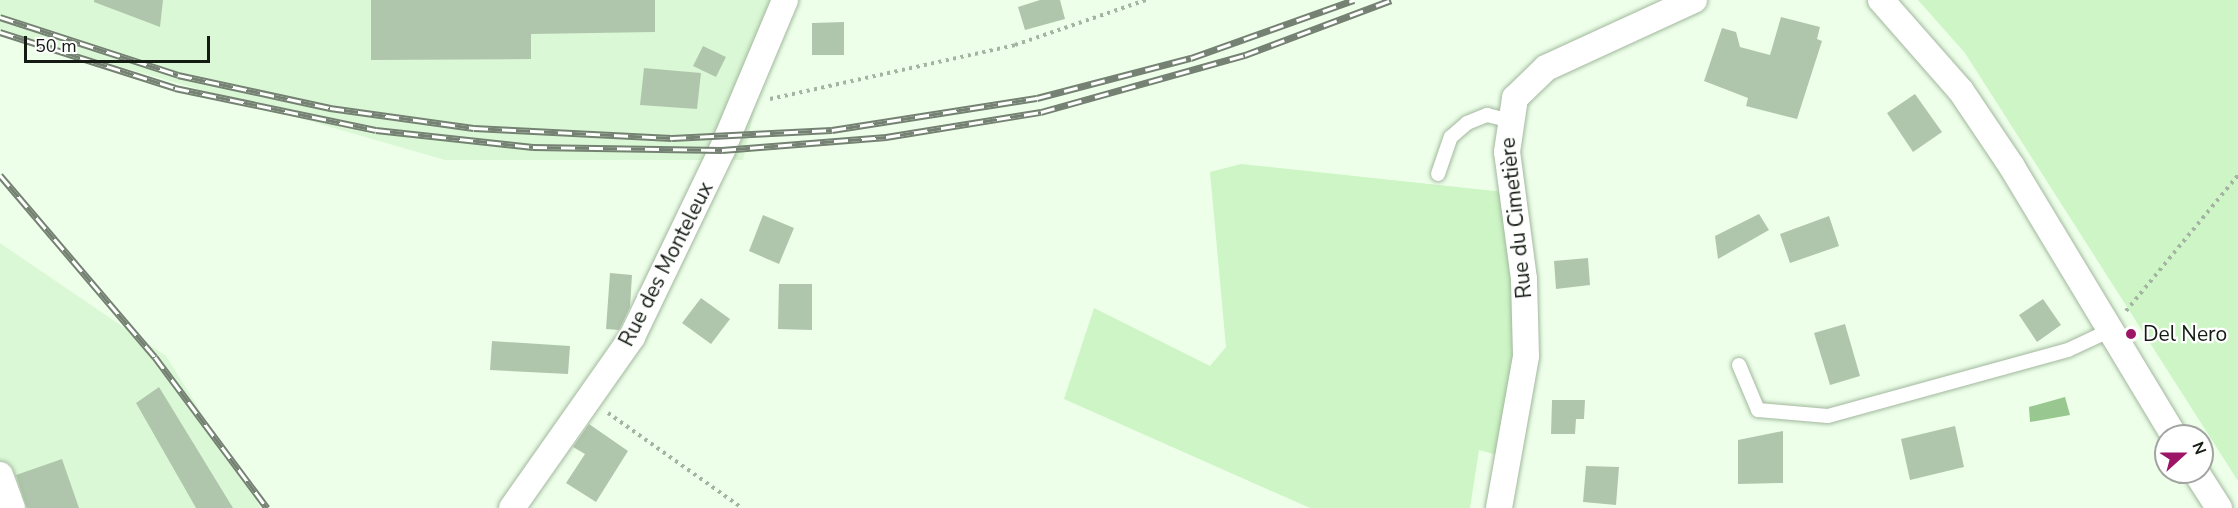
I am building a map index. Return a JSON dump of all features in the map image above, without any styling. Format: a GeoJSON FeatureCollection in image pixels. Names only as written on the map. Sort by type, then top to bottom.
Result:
{"type":"FeatureCollection","features":[{"type":"Feature","properties":{"kind":"street","name":"Rue des Monteleux"},"geometry":{"type":"LineString","coordinates":[[512,508],[632,337],[745,97],[785,0]]}},
{"type":"Feature","properties":{"kind":"street","name":"Rue du Cimetière"},"geometry":{"type":"LineString","coordinates":[[1499,508],[1524,376],[1527,330],[1508,120],[1515,98],[1535,75],[1694,0]]}},
{"type":"Feature","properties":{"kind":"street"},"geometry":{"type":"LineString","coordinates":[[1881,0],[1960,91],[2111,330],[2167,424]]}},
{"type":"Feature","properties":{"kind":"street"},"geometry":{"type":"LineString","coordinates":[[0,476],[12,508]]}},
{"type":"Feature","properties":{"kind":"street"},"geometry":{"type":"LineString","coordinates":[[2203,484],[2218,508]]}},
{"type":"Feature","properties":{"kind":"lane"},"geometry":{"type":"LineString","coordinates":[[1438,174],[1450,137],[1467,123],[1487,116],[1508,120]]}},
{"type":"Feature","properties":{"kind":"lane"},"geometry":{"type":"LineString","coordinates":[[1739,365],[1758,410],[1828,416],[2068,350],[2111,330]]}},
{"type":"Feature","properties":{"kind":"path"},"geometry":{"type":"LineString","coordinates":[[745,97],[773,99],[878,71],[1015,45],[1146,0]]}},
{"type":"Feature","properties":{"kind":"path"},"geometry":{"type":"LineString","coordinates":[[2111,330],[2238,175]]}},
{"type":"Feature","properties":{"kind":"path"},"geometry":{"type":"LineString","coordinates":[[588,399],[742,508]]}},
{"type":"Feature","properties":{"kind":"shaded area"},"geometry":{"type":"Polygon","coordinates":[[[0,0],[779,0],[743,160],[445,160],[0,32],[0,0]]]}},
{"type":"Feature","properties":{"kind":"shaded area"},"geometry":{"type":"Polygon","coordinates":[[[1918,0],[2238,0],[2238,481],[2214,443],[2214,424],[2202,424],[1965,53],[1918,0]]]}},
{"type":"Feature","properties":{"kind":"shaded area"},"geometry":{"type":"Polygon","coordinates":[[[1241,164],[1504,192],[1522,306],[1501,456],[1479,450],[1470,508],[1310,508],[1064,399],[1094,308],[1210,366],[1226,347],[1210,172],[1241,164]]]}},
{"type":"Feature","properties":{"kind":"shaded area"},"geometry":{"type":"Polygon","coordinates":[[[0,243],[166,356],[261,508],[0,508],[0,243]]]}},
{"type":"Feature","properties":{"kind":"shaded area"},"geometry":{"type":"Polygon","coordinates":[[[2065,397],[2070,415],[2030,422],[2029,407],[2065,397]]]}},
{"type":"Feature","properties":{"kind":"building"},"geometry":{"type":"Polygon","coordinates":[[[94,0],[163,0],[160,27],[94,2],[94,0]]]}},
{"type":"Feature","properties":{"kind":"building"},"geometry":{"type":"Polygon","coordinates":[[[371,0],[655,0],[655,32],[531,34],[531,59],[371,60],[371,0]]]}},
{"type":"Feature","properties":{"kind":"building"},"geometry":{"type":"Polygon","coordinates":[[[1040,0],[1060,0],[1065,19],[1025,30],[1018,7],[1040,0]]]}},
{"type":"Feature","properties":{"kind":"building"},"geometry":{"type":"Polygon","coordinates":[[[1781,17],[1820,27],[1817,39],[1822,41],[1797,119],[1746,106],[1748,98],[1704,81],[1722,28],[1736,32],[1740,47],[1770,55],[1781,17]]]}},
{"type":"Feature","properties":{"kind":"building"},"geometry":{"type":"Polygon","coordinates":[[[844,22],[844,55],[812,55],[812,23],[844,22]]]}},
{"type":"Feature","properties":{"kind":"building"},"geometry":{"type":"Polygon","coordinates":[[[703,46],[726,57],[716,77],[693,66],[703,46]]]}},
{"type":"Feature","properties":{"kind":"building"},"geometry":{"type":"Polygon","coordinates":[[[644,68],[701,73],[697,109],[640,105],[644,68]]]}},
{"type":"Feature","properties":{"kind":"building"},"geometry":{"type":"Polygon","coordinates":[[[1915,94],[1942,132],[1913,152],[1887,113],[1915,94]]]}},
{"type":"Feature","properties":{"kind":"building"},"geometry":{"type":"Polygon","coordinates":[[[1759,214],[1769,230],[1718,259],[1715,236],[1759,214]]]}},
{"type":"Feature","properties":{"kind":"building"},"geometry":{"type":"Polygon","coordinates":[[[763,215],[794,228],[779,264],[749,251],[763,215]]]}},
{"type":"Feature","properties":{"kind":"building"},"geometry":{"type":"Polygon","coordinates":[[[1829,216],[1839,246],[1790,263],[1780,234],[1829,216]]]}},
{"type":"Feature","properties":{"kind":"building"},"geometry":{"type":"Polygon","coordinates":[[[1588,258],[1590,285],[1556,289],[1554,261],[1588,258]]]}},
{"type":"Feature","properties":{"kind":"building"},"geometry":{"type":"Polygon","coordinates":[[[610,273],[632,275],[630,307],[619,330],[606,329],[610,273]]]}},
{"type":"Feature","properties":{"kind":"building"},"geometry":{"type":"Polygon","coordinates":[[[779,284],[812,284],[812,330],[778,329],[779,284]]]}},
{"type":"Feature","properties":{"kind":"building"},"geometry":{"type":"Polygon","coordinates":[[[701,298],[730,319],[711,344],[682,323],[701,298]]]}},
{"type":"Feature","properties":{"kind":"building"},"geometry":{"type":"Polygon","coordinates":[[[2043,299],[2061,325],[2037,342],[2019,315],[2043,299]]]}},
{"type":"Feature","properties":{"kind":"building"},"geometry":{"type":"Polygon","coordinates":[[[1845,324],[1860,376],[1830,385],[1814,333],[1845,324]]]}},
{"type":"Feature","properties":{"kind":"building"},"geometry":{"type":"Polygon","coordinates":[[[492,341],[570,346],[568,374],[490,370],[492,341]]]}},
{"type":"Feature","properties":{"kind":"building"},"geometry":{"type":"Polygon","coordinates":[[[159,387],[233,508],[196,508],[136,403],[159,387]]]}},
{"type":"Feature","properties":{"kind":"building"},"geometry":{"type":"Polygon","coordinates":[[[1552,400],[1585,400],[1584,419],[1576,419],[1575,434],[1551,434],[1552,400]]]}},
{"type":"Feature","properties":{"kind":"building"},"geometry":{"type":"Polygon","coordinates":[[[589,424],[628,451],[596,502],[566,483],[585,454],[573,447],[589,424]]]}},
{"type":"Feature","properties":{"kind":"building"},"geometry":{"type":"Polygon","coordinates":[[[1955,426],[1964,467],[1910,480],[1901,439],[1955,426]]]}},
{"type":"Feature","properties":{"kind":"building"},"geometry":{"type":"Polygon","coordinates":[[[1783,431],[1783,483],[1738,484],[1738,440],[1783,431]]]}},
{"type":"Feature","properties":{"kind":"building"},"geometry":{"type":"Polygon","coordinates":[[[62,459],[79,508],[27,508],[16,475],[62,459]]]}},
{"type":"Feature","properties":{"kind":"building"},"geometry":{"type":"Polygon","coordinates":[[[1586,466],[1619,467],[1616,505],[1583,502],[1586,466]]]}},
{"type":"Feature","properties":{"kind":"railway"},"geometry":{"type":"LineString","coordinates":[[0,17],[178,75],[330,108],[474,128],[672,138],[832,130],[1037,98],[1191,58],[1354,0]]}},
{"type":"Feature","properties":{"kind":"railway"},"geometry":{"type":"LineString","coordinates":[[0,32],[175,88],[376,130],[533,147],[722,150],[886,137],[1041,112],[1245,55],[1391,0]]}},
{"type":"Feature","properties":{"kind":"railway"},"geometry":{"type":"LineString","coordinates":[[0,175],[155,357],[267,508]]}},
{"type":"Feature","properties":{"kind":"place","name":"Del Nero"},"geometry":{"type":"Point","coordinates":[2131,334]}}]}
